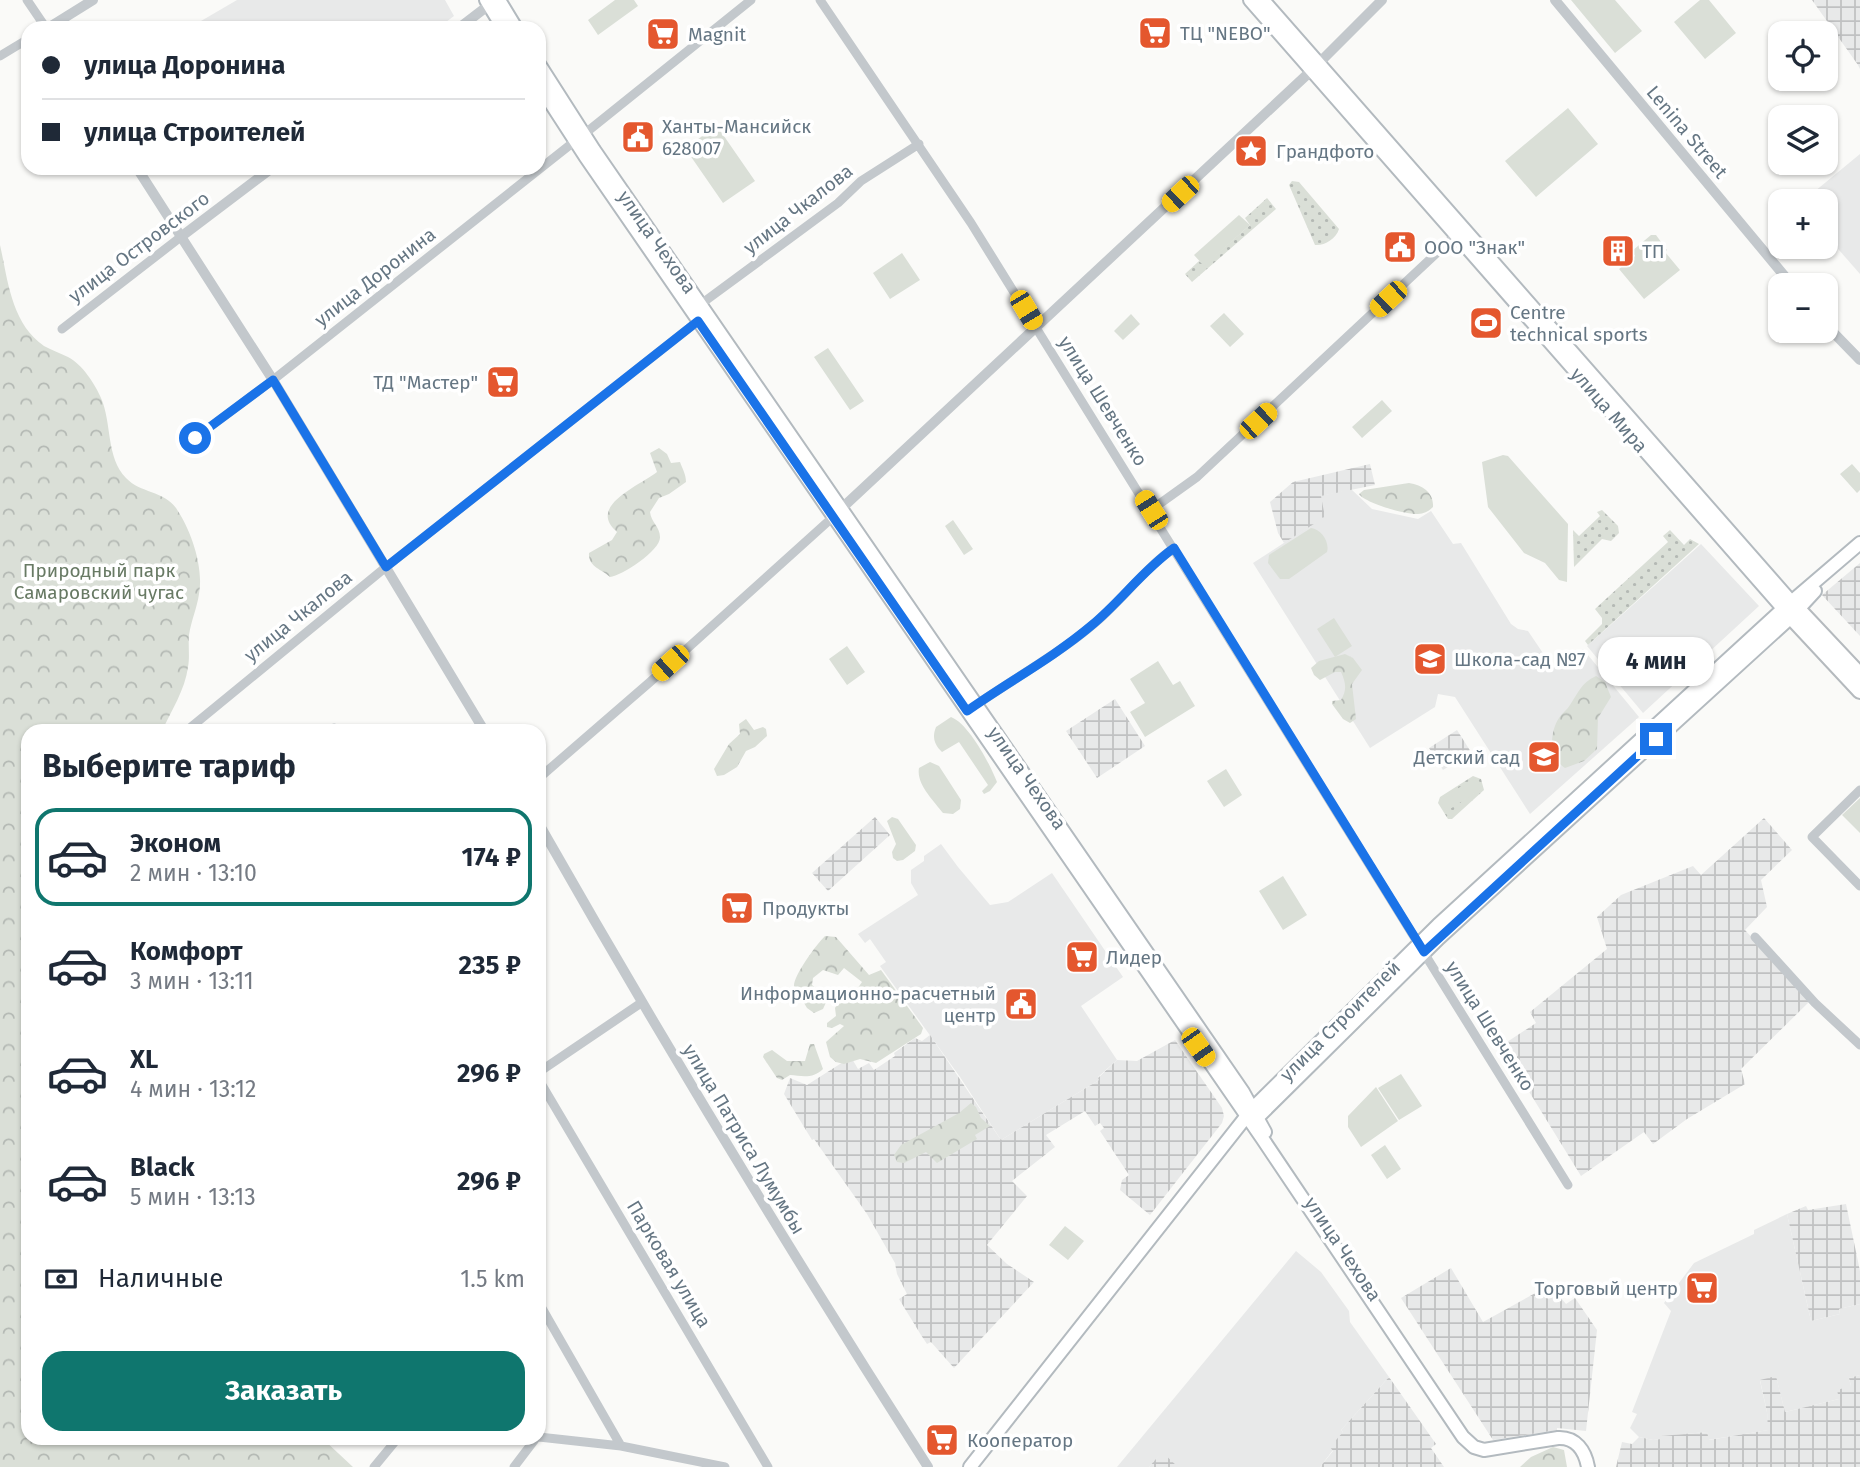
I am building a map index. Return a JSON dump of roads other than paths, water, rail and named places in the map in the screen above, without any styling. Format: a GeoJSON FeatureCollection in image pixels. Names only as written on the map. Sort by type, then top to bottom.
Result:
{"type":"FeatureCollection","features":[{"type":"Feature","properties":{"kind":"main road","name":"улица Мира"},"geometry":{"type":"LineString","coordinates":[[1250,0],[1315,67],[1860,691]]}},
{"type":"Feature","properties":{"kind":"main road","name":"улица Мира"},"geometry":{"type":"LineString","coordinates":[[1263,0],[1315,67]]}},
{"type":"Feature","properties":{"kind":"main road"},"geometry":{"type":"LineString","coordinates":[[492,1],[500,21]]}},
{"type":"Feature","properties":{"kind":"main road"},"geometry":{"type":"LineString","coordinates":[[492,1],[510,21]]}},
{"type":"Feature","properties":{"kind":"main road","name":"улица Чехова"},"geometry":{"type":"LineString","coordinates":[[546,77],[579,138],[698,321],[837,513],[1252,1116],[1437,1395],[1472,1439],[1484,1446],[1496,1448],[1558,1438],[1569,1439],[1580,1447],[1588,1467]]}},
{"type":"Feature","properties":{"kind":"main road","name":"улица Чехова"},"geometry":{"type":"LineString","coordinates":[[546,94],[701,304],[837,513]]}},
{"type":"Feature","properties":{"kind":"main road"},"geometry":{"type":"LineString","coordinates":[[698,321],[701,304]]}},
{"type":"Feature","properties":{"kind":"main road","name":"улица Строителей"},"geometry":{"type":"LineString","coordinates":[[970,1467],[1178,1204],[1252,1116],[1421,948],[1791,609],[1860,542]]}},
{"type":"Feature","properties":{"kind":"main road","name":"улица Строителей"},"geometry":{"type":"LineString","coordinates":[[1791,609],[1860,552]]}},
{"type":"Feature","properties":{"kind":"main road","name":"улица Мира"},"geometry":{"type":"LineString","coordinates":[[1791,609],[1860,675]]}},
{"type":"Feature","properties":{"kind":"street"},"geometry":{"type":"LineString","coordinates":[[27,0],[42,21]]}},
{"type":"Feature","properties":{"kind":"street"},"geometry":{"type":"LineString","coordinates":[[58,21],[93,0]]}},
{"type":"Feature","properties":{"kind":"street","name":"улица Доронина"},"geometry":{"type":"LineString","coordinates":[[546,164],[751,0]]}},
{"type":"Feature","properties":{"kind":"street","name":"улица Шевченко"},"geometry":{"type":"LineString","coordinates":[[820,0],[919,144],[1036,326],[1568,1185]]}},
{"type":"Feature","properties":{"kind":"street"},"geometry":{"type":"LineString","coordinates":[[546,772],[837,513],[1315,67],[1382,0]]}},
{"type":"Feature","properties":{"kind":"street","name":"Lenina Street"},"geometry":{"type":"LineString","coordinates":[[1555,0],[1781,273]]}},
{"type":"Feature","properties":{"kind":"street"},"geometry":{"type":"LineString","coordinates":[[468,21],[492,1]]}},
{"type":"Feature","properties":{"kind":"street"},"geometry":{"type":"LineString","coordinates":[[0,56],[21,43]]}},
{"type":"Feature","properties":{"kind":"street","name":"улица Чкалова"},"geometry":{"type":"LineString","coordinates":[[701,304],[838,203],[860,181],[919,144]]}},
{"type":"Feature","properties":{"kind":"street"},"geometry":{"type":"LineString","coordinates":[[142,175],[273,380],[480,724]]}},
{"type":"Feature","properties":{"kind":"street","name":"улица Островского"},"geometry":{"type":"LineString","coordinates":[[62,329],[263,175]]}},
{"type":"Feature","properties":{"kind":"street","name":"улица Доронина"},"geometry":{"type":"LineString","coordinates":[[195,438],[273,380],[532,175]]}},
{"type":"Feature","properties":{"kind":"street"},"geometry":{"type":"LineString","coordinates":[[1151,510],[1197,477],[1460,232]]}},
{"type":"Feature","properties":{"kind":"street","name":"улица Чкалова"},"geometry":{"type":"LineString","coordinates":[[195,724],[386,567],[698,321]]}},
{"type":"Feature","properties":{"kind":"street"},"geometry":{"type":"LineString","coordinates":[[1838,337],[1860,359]]}},
{"type":"Feature","properties":{"kind":"street"},"geometry":{"type":"LineString","coordinates":[[971,708],[1085,631],[1115,605],[1151,565],[1174,548]]}},
{"type":"Feature","properties":{"kind":"street"},"geometry":{"type":"LineString","coordinates":[[1860,790],[1812,837],[1860,886]]}},
{"type":"Feature","properties":{"kind":"street","name":"улица Патриса Лумумбы"},"geometry":{"type":"LineString","coordinates":[[546,836],[641,1003],[798,1263],[928,1467]]}},
{"type":"Feature","properties":{"kind":"street"},"geometry":{"type":"LineString","coordinates":[[1755,937],[1815,1003],[1860,1045]]}},
{"type":"Feature","properties":{"kind":"street"},"geometry":{"type":"LineString","coordinates":[[546,1067],[641,1003]]}},
{"type":"Feature","properties":{"kind":"street","name":"Парковая улица"},"geometry":{"type":"LineString","coordinates":[[546,1092],[768,1467]]}},
{"type":"Feature","properties":{"kind":"street"},"geometry":{"type":"LineString","coordinates":[[546,1315],[621,1446]]}},
{"type":"Feature","properties":{"kind":"street"},"geometry":{"type":"LineString","coordinates":[[546,1439],[621,1446],[725,1467]]}},
{"type":"Feature","properties":{"kind":"street"},"geometry":{"type":"LineString","coordinates":[[374,1467],[392,1445]]}},
{"type":"Feature","properties":{"kind":"street"},"geometry":{"type":"LineString","coordinates":[[514,1467],[532,1445]]}},
{"type":"Feature","properties":{"kind":"street"},"geometry":{"type":"LineString","coordinates":[[658,1467],[666,1456]]}},
{"type":"Feature","properties":{"kind":"place","name":"ТЦ \"NEBO\""},"geometry":{"type":"Point","coordinates":[1155,33]}},
{"type":"Feature","properties":{"kind":"place","name":"Magnit"},"geometry":{"type":"Point","coordinates":[663,34]}},
{"type":"Feature","properties":{"kind":"place","name":"Ханты-Мансийск 628007"},"geometry":{"type":"Point","coordinates":[638,137]}},
{"type":"Feature","properties":{"kind":"place","name":"Грандфото"},"geometry":{"type":"Point","coordinates":[1251,151]}},
{"type":"Feature","properties":{"kind":"place","name":"ООО \"Знак\""},"geometry":{"type":"Point","coordinates":[1400,247]}},
{"type":"Feature","properties":{"kind":"place","name":"ТП"},"geometry":{"type":"Point","coordinates":[1618,251]}},
{"type":"Feature","properties":{"kind":"place","name":"Centre technical sports"},"geometry":{"type":"Point","coordinates":[1486,323]}},
{"type":"Feature","properties":{"kind":"place","name":"ТД \"Мастер\""},"geometry":{"type":"Point","coordinates":[503,382]}},
{"type":"Feature","properties":{"kind":"place","name":"Школа-сад №7"},"geometry":{"type":"Point","coordinates":[1430,659]}},
{"type":"Feature","properties":{"kind":"place","name":"Детский сад"},"geometry":{"type":"Point","coordinates":[1544,757]}},
{"type":"Feature","properties":{"kind":"place","name":"Продукты"},"geometry":{"type":"Point","coordinates":[737,908]}},
{"type":"Feature","properties":{"kind":"place","name":"Лидер"},"geometry":{"type":"Point","coordinates":[1082,957]}},
{"type":"Feature","properties":{"kind":"place","name":"Информационно-расчетный центр"},"geometry":{"type":"Point","coordinates":[1021,1004]}},
{"type":"Feature","properties":{"kind":"place","name":"Торговый центр"},"geometry":{"type":"Point","coordinates":[1702,1288]}},
{"type":"Feature","properties":{"kind":"place","name":"Кооператор"},"geometry":{"type":"Point","coordinates":[942,1440]}},
{"type":"Feature","properties":{"kind":"park label","name":"Природный парк Самаровский чугас"},"geometry":{"type":"Point","coordinates":[99,581]}}]}
